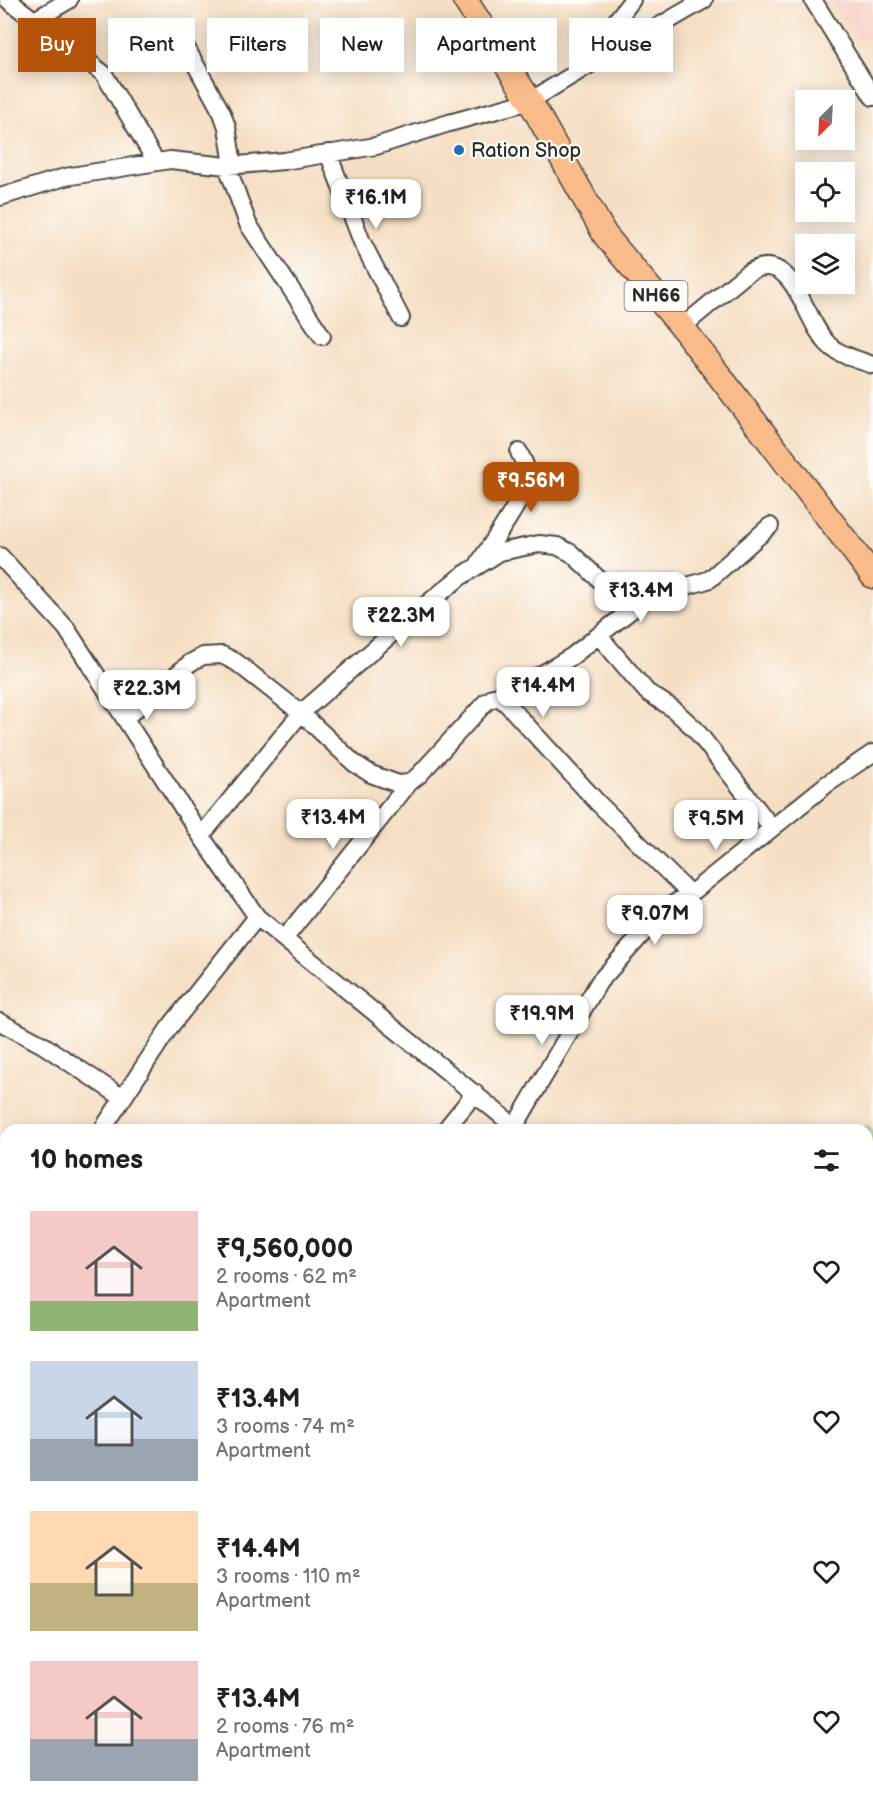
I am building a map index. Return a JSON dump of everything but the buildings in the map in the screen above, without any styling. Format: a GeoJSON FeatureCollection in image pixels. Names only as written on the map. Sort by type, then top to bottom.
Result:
{"type":"FeatureCollection","features":[{"type":"Feature","properties":{"kind":"highway","name":"NH66"},"geometry":{"type":"LineString","coordinates":[[465,0],[530,101],[605,235],[682,327],[873,576]]}},
{"type":"Feature","properties":{"kind":"street"},"geometry":{"type":"LineString","coordinates":[[8,0],[29,18]]}},
{"type":"Feature","properties":{"kind":"street"},"geometry":{"type":"LineString","coordinates":[[38,18],[69,0]]}},
{"type":"Feature","properties":{"kind":"street"},"geometry":{"type":"LineString","coordinates":[[618,18],[632,0]]}},
{"type":"Feature","properties":{"kind":"street"},"geometry":{"type":"LineString","coordinates":[[673,18],[704,0]]}},
{"type":"Feature","properties":{"kind":"street"},"geometry":{"type":"LineString","coordinates":[[813,0],[873,97]]}},
{"type":"Feature","properties":{"kind":"street"},"geometry":{"type":"LineString","coordinates":[[195,64],[222,113],[227,127],[230,165],[248,224],[264,244],[322,336]]}},
{"type":"Feature","properties":{"kind":"street"},"geometry":{"type":"LineString","coordinates":[[96,68],[104,74],[156,162]]}},
{"type":"Feature","properties":{"kind":"street"},"geometry":{"type":"LineString","coordinates":[[0,197],[65,177],[170,160],[230,165],[284,161],[376,146],[530,101],[578,72]]}},
{"type":"Feature","properties":{"kind":"street"},"geometry":{"type":"LineString","coordinates":[[328,153],[362,242],[401,318]]}},
{"type":"Feature","properties":{"kind":"street"},"geometry":{"type":"LineString","coordinates":[[682,327],[746,274],[756,268],[775,268],[783,272],[790,281],[821,336],[831,347],[873,365]]}},
{"type":"Feature","properties":{"kind":"street"},"geometry":{"type":"LineString","coordinates":[[477,566],[527,483],[528,473],[519,452]]}},
{"type":"Feature","properties":{"kind":"street"},"geometry":{"type":"LineString","coordinates":[[285,939],[409,783],[486,702],[542,674],[599,636],[635,606],[661,591],[699,584],[710,579],[770,526]]}},
{"type":"Feature","properties":{"kind":"street"},"geometry":{"type":"LineString","coordinates":[[201,836],[301,713],[411,617],[477,566],[500,552],[539,544],[557,546],[571,553],[618,597],[635,606]]}},
{"type":"Feature","properties":{"kind":"street"},"geometry":{"type":"LineString","coordinates":[[0,556],[66,628],[201,836],[257,917],[512,1124]]}},
{"type":"Feature","properties":{"kind":"street"},"geometry":{"type":"LineString","coordinates":[[599,636],[647,692],[672,708],[695,729],[772,828]]}},
{"type":"Feature","properties":{"kind":"street"},"geometry":{"type":"LineString","coordinates":[[125,718],[190,663],[203,656],[222,655],[236,663],[301,713],[354,763],[371,774],[398,784],[409,783]]}},
{"type":"Feature","properties":{"kind":"street"},"geometry":{"type":"LineString","coordinates":[[493,697],[507,704],[598,803],[682,888],[694,891]]}},
{"type":"Feature","properties":{"kind":"street"},"geometry":{"type":"LineString","coordinates":[[519,1124],[599,982],[664,910],[694,891],[827,784],[873,753]]}},
{"type":"Feature","properties":{"kind":"street"},"geometry":{"type":"LineString","coordinates":[[106,1124],[169,1028],[257,917]]}},
{"type":"Feature","properties":{"kind":"street"},"geometry":{"type":"LineString","coordinates":[[0,1022],[43,1046],[123,1098]]}},
{"type":"Feature","properties":{"kind":"street"},"geometry":{"type":"LineString","coordinates":[[450,1124],[475,1093]]}},
{"type":"Feature","properties":{"kind":"shaded area"},"geometry":{"type":"Polygon","coordinates":[[[829,0],[873,0],[873,37],[858,42],[829,0]]]}},
{"type":"Feature","properties":{"kind":"place","name":"Ration Shop"},"geometry":{"type":"Point","coordinates":[459,150]}}]}
